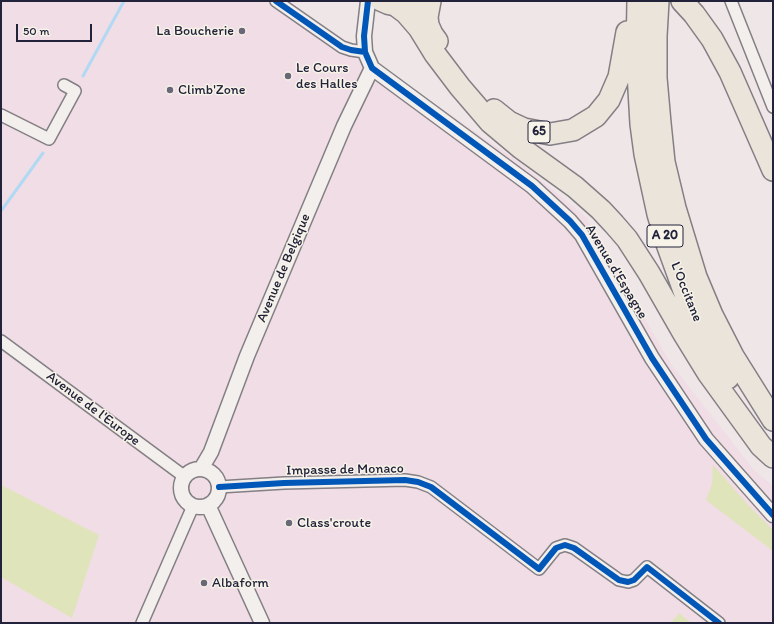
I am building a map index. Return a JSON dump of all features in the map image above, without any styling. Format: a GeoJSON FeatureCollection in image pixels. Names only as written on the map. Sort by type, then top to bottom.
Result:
{"type":"FeatureCollection","features":[{"type":"Feature","properties":{"kind":"highway","name":"65"},"geometry":{"type":"LineString","coordinates":[[430,1],[427,17],[428,25],[432,34],[479,96],[495,112],[509,122],[524,129],[550,134],[573,130],[596,116],[609,100],[620,77],[626,40],[629,1]]}},
{"type":"Feature","properties":{"kind":"highway","name":"L'Occitane"},"geometry":{"type":"LineString","coordinates":[[638,1],[637,55],[641,124],[645,154],[658,214],[667,244],[688,302],[715,356],[740,399],[773,446]]}},
{"type":"Feature","properties":{"kind":"highway"},"geometry":{"type":"LineString","coordinates":[[682,1],[694,14],[712,39],[730,72],[773,170]]}},
{"type":"Feature","properties":{"kind":"highway"},"geometry":{"type":"LineString","coordinates":[[693,1],[720,35],[741,76],[773,148]]}},
{"type":"Feature","properties":{"kind":"highway","name":"65"},"geometry":{"type":"LineString","coordinates":[[388,4],[406,13],[419,28],[435,54],[460,87],[490,122],[521,148],[574,187],[614,224],[627,239],[649,273],[708,373],[761,446],[773,457]]}},
{"type":"Feature","properties":{"kind":"highway","name":"L'Occitane"},"geometry":{"type":"LineString","coordinates":[[657,6],[656,78],[664,162],[675,208],[696,277],[712,315],[733,356],[773,420]]}},
{"type":"Feature","properties":{"kind":"highway"},"geometry":{"type":"LineString","coordinates":[[696,277],[724,320],[746,363],[773,405]]}},
{"type":"Feature","properties":{"kind":"main road"},"geometry":{"type":"LineString","coordinates":[[388,4],[408,7],[423,1]]}},
{"type":"Feature","properties":{"kind":"street"},"geometry":{"type":"LineString","coordinates":[[276,1],[342,47],[365,52]]}},
{"type":"Feature","properties":{"kind":"street","name":"Avenue d'Espagne"},"geometry":{"type":"LineString","coordinates":[[368,1],[364,36],[365,52],[372,68],[532,186],[582,235],[652,358],[706,440],[773,515]]}},
{"type":"Feature","properties":{"kind":"street"},"geometry":{"type":"LineString","coordinates":[[731,1],[773,106]]}},
{"type":"Feature","properties":{"kind":"street"},"geometry":{"type":"LineString","coordinates":[[365,27],[374,15],[388,4]]}},
{"type":"Feature","properties":{"kind":"street","name":"Avenue de Belgique"},"geometry":{"type":"LineString","coordinates":[[201,469],[211,452],[248,356],[344,126],[372,68]]}},
{"type":"Feature","properties":{"kind":"street"},"geometry":{"type":"LineString","coordinates":[[1,115],[49,139],[75,91],[64,85]]}},
{"type":"Feature","properties":{"kind":"street","name":"Avenue de l'Europe"},"geometry":{"type":"LineString","coordinates":[[1,341],[185,478]]}},
{"type":"Feature","properties":{"kind":"street"},"geometry":{"type":"LineString","coordinates":[[201,469],[206,470],[215,477],[219,487],[216,498],[208,505],[203,507],[193,506],[182,494],[182,482],[185,478],[192,472],[201,469]]}},
{"type":"Feature","properties":{"kind":"street","name":"Impasse de Monaco"},"geometry":{"type":"LineString","coordinates":[[219,487],[284,483],[406,480],[418,482],[431,487],[539,568],[556,548],[565,545],[574,548],[619,580],[628,582],[634,580],[647,567],[719,623]]}},
{"type":"Feature","properties":{"kind":"street"},"geometry":{"type":"LineString","coordinates":[[208,505],[262,623]]}},
{"type":"Feature","properties":{"kind":"street"},"geometry":{"type":"LineString","coordinates":[[142,623],[193,506]]}},
{"type":"Feature","properties":{"kind":"shaded area"},"geometry":{"type":"Polygon","coordinates":[[[1,1],[286,1],[519,162],[586,217],[671,364],[755,471],[773,486],[773,623],[1,623],[1,1]]]}},
{"type":"Feature","properties":{"kind":"green space"},"geometry":{"type":"Polygon","coordinates":[[[713,465],[749,506],[773,530],[773,551],[706,500],[712,484],[713,465]]]}},
{"type":"Feature","properties":{"kind":"green space"},"geometry":{"type":"Polygon","coordinates":[[[1,485],[99,535],[72,618],[1,577],[1,485]]]}},
{"type":"Feature","properties":{"kind":"green space"},"geometry":{"type":"Polygon","coordinates":[[[679,613],[691,623],[671,623],[679,613]]]}},
{"type":"Feature","properties":{"kind":"waterway"},"geometry":{"type":"LineString","coordinates":[[83,76],[124,1]]}},
{"type":"Feature","properties":{"kind":"waterway"},"geometry":{"type":"LineString","coordinates":[[1,211],[43,153]]}},
{"type":"Feature","properties":{"kind":"cycle path"},"geometry":{"type":"LineString","coordinates":[[276,1],[342,47],[365,52]]}},
{"type":"Feature","properties":{"kind":"cycle path"},"geometry":{"type":"LineString","coordinates":[[368,1],[364,36],[365,52],[372,68],[532,186],[570,221],[582,235],[652,358],[706,439],[773,515]]}},
{"type":"Feature","properties":{"kind":"cycle path"},"geometry":{"type":"LineString","coordinates":[[219,487],[284,483],[405,480],[418,482],[431,487],[539,569],[556,548],[565,545],[574,548],[619,580],[628,582],[634,580],[647,567],[719,623]]}},
{"type":"Feature","properties":{"kind":"place","name":"La Boucherie"},"geometry":{"type":"Point","coordinates":[242,31]}},
{"type":"Feature","properties":{"kind":"place","name":"Le Cours des Halles"},"geometry":{"type":"Point","coordinates":[288,76]}},
{"type":"Feature","properties":{"kind":"place","name":"Climb'Zone"},"geometry":{"type":"Point","coordinates":[170,90]}},
{"type":"Feature","properties":{"kind":"place","name":"Class'croute"},"geometry":{"type":"Point","coordinates":[289,523]}},
{"type":"Feature","properties":{"kind":"place","name":"Albaform"},"geometry":{"type":"Point","coordinates":[204,583]}}]}
